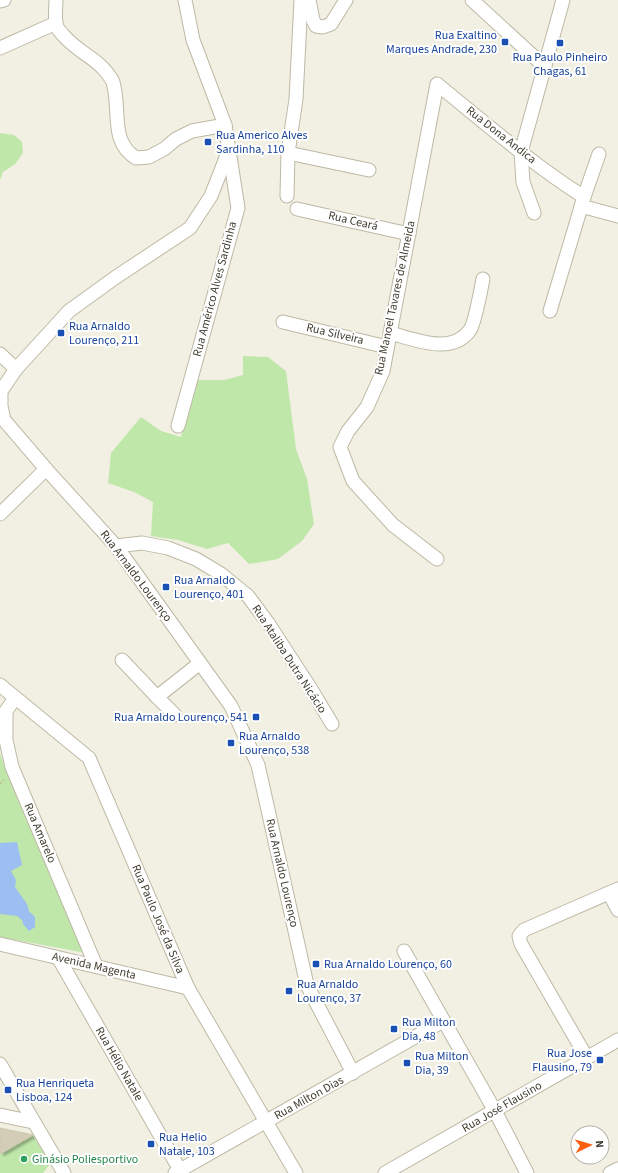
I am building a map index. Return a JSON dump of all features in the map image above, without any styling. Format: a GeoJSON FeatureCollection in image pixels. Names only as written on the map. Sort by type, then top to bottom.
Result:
{"type":"FeatureCollection","features":[{"type":"Feature","properties":{"kind":"street"},"geometry":{"type":"LineString","coordinates":[[0,1],[4,0]]}},
{"type":"Feature","properties":{"kind":"street"},"geometry":{"type":"LineString","coordinates":[[56,0],[56,23],[58,29],[70,43],[101,65],[113,80],[116,98],[117,127],[120,138],[128,154],[136,158],[149,157],[164,149],[176,139],[192,131],[224,125]]}},
{"type":"Feature","properties":{"kind":"street"},"geometry":{"type":"LineString","coordinates":[[185,0],[193,40],[224,125],[229,150]]}},
{"type":"Feature","properties":{"kind":"street"},"geometry":{"type":"LineString","coordinates":[[287,196],[288,153],[296,99],[301,0]]}},
{"type":"Feature","properties":{"kind":"street"},"geometry":{"type":"LineString","coordinates":[[309,0],[313,20],[316,26],[323,27],[331,24],[346,0]]}},
{"type":"Feature","properties":{"kind":"street"},"geometry":{"type":"LineString","coordinates":[[472,0],[545,67]]}},
{"type":"Feature","properties":{"kind":"street"},"geometry":{"type":"LineString","coordinates":[[534,212],[523,182],[521,152],[563,0]]}},
{"type":"Feature","properties":{"kind":"street"},"geometry":{"type":"LineString","coordinates":[[0,48],[56,23]]}},
{"type":"Feature","properties":{"kind":"street","name":"Rua Dona Andica"},"geometry":{"type":"LineString","coordinates":[[437,84],[521,152],[566,185],[582,201],[618,216]]}},
{"type":"Feature","properties":{"kind":"street","name":"Rua Manoel Tavares de Almeida"},"geometry":{"type":"LineString","coordinates":[[437,84],[383,371],[367,407],[348,431],[340,448],[353,481],[393,525],[437,559]]}},
{"type":"Feature","properties":{"kind":"street","name":"Rua Arnaldo Lourenço"},"geometry":{"type":"LineString","coordinates":[[229,150],[211,196],[190,228],[116,277],[69,311],[16,369],[2,391],[0,406],[4,420],[116,546],[231,706],[258,765],[307,985],[353,1073]]}},
{"type":"Feature","properties":{"kind":"street","name":"Rua Américo Alves Sardinha"},"geometry":{"type":"LineString","coordinates":[[178,426],[238,208],[229,150]]}},
{"type":"Feature","properties":{"kind":"street"},"geometry":{"type":"LineString","coordinates":[[288,153],[369,170]]}},
{"type":"Feature","properties":{"kind":"street"},"geometry":{"type":"LineString","coordinates":[[550,311],[582,201],[599,154]]}},
{"type":"Feature","properties":{"kind":"street","name":"Rua Ceará"},"geometry":{"type":"LineString","coordinates":[[297,208],[409,234]]}},
{"type":"Feature","properties":{"kind":"street"},"geometry":{"type":"LineString","coordinates":[[390,333],[433,344],[447,345],[461,339],[471,329],[483,279]]}},
{"type":"Feature","properties":{"kind":"street","name":"Rua Silveira"},"geometry":{"type":"LineString","coordinates":[[283,322],[388,347]]}},
{"type":"Feature","properties":{"kind":"street"},"geometry":{"type":"LineString","coordinates":[[0,354],[16,369]]}},
{"type":"Feature","properties":{"kind":"street"},"geometry":{"type":"LineString","coordinates":[[0,514],[46,469]]}},
{"type":"Feature","properties":{"kind":"street","name":"Rua Ataliba Dutra Nicácio"},"geometry":{"type":"LineString","coordinates":[[116,546],[142,543],[168,548],[196,559],[227,579],[248,596],[312,689],[332,724]]}},
{"type":"Feature","properties":{"kind":"street"},"geometry":{"type":"LineString","coordinates":[[122,660],[175,715]]}},
{"type":"Feature","properties":{"kind":"street"},"geometry":{"type":"LineString","coordinates":[[157,697],[200,663]]}},
{"type":"Feature","properties":{"kind":"street","name":"Rua Paulo José da Silva"},"geometry":{"type":"LineString","coordinates":[[0,685],[88,758],[188,988],[296,1173]]}},
{"type":"Feature","properties":{"kind":"street","name":"Rua Amarelo"},"geometry":{"type":"LineString","coordinates":[[15,698],[6,711],[6,740],[12,767],[96,966]]}},
{"type":"Feature","properties":{"kind":"street"},"geometry":{"type":"LineString","coordinates":[[587,1058],[521,944],[519,936],[524,930],[614,891],[618,910]]}},
{"type":"Feature","properties":{"kind":"street","name":"Avenida Magenta"},"geometry":{"type":"LineString","coordinates":[[0,944],[188,988]]}},
{"type":"Feature","properties":{"kind":"street"},"geometry":{"type":"LineString","coordinates":[[404,951],[495,1111],[528,1173]]}},
{"type":"Feature","properties":{"kind":"street","name":"Rua Hélio Natale"},"geometry":{"type":"LineString","coordinates":[[60,959],[177,1172]]}},
{"type":"Feature","properties":{"kind":"street","name":"Rua Milton Dias"},"geometry":{"type":"LineString","coordinates":[[177,1172],[443,1021]]}},
{"type":"Feature","properties":{"kind":"street","name":"Rua José Flausino"},"geometry":{"type":"LineString","coordinates":[[385,1173],[618,1040]]}},
{"type":"Feature","properties":{"kind":"street"},"geometry":{"type":"LineString","coordinates":[[0,1064],[64,1173]]}},
{"type":"Feature","properties":{"kind":"street"},"geometry":{"type":"LineString","coordinates":[[0,1115],[33,1122]]}},
{"type":"Feature","properties":{"kind":"street"},"geometry":{"type":"LineString","coordinates":[[610,1173],[618,1169]]}},
{"type":"Feature","properties":{"kind":"green space"},"geometry":{"type":"Polygon","coordinates":[[[0,133],[14,135],[22,142],[23,153],[15,164],[3,172],[0,180],[0,133]]]}},
{"type":"Feature","properties":{"kind":"green space"},"geometry":{"type":"Polygon","coordinates":[[[243,356],[268,357],[286,371],[296,449],[307,479],[314,524],[302,541],[278,559],[249,564],[228,543],[207,549],[178,540],[151,536],[153,502],[134,492],[108,483],[111,453],[141,417],[161,431],[181,437],[196,380],[224,380],[243,375],[243,356]]]}},
{"type":"Feature","properties":{"kind":"green space"},"geometry":{"type":"Polygon","coordinates":[[[0,753],[6,772],[20,805],[86,953],[0,937],[0,753]]]}},
{"type":"Feature","properties":{"kind":"green space","name":"Ginásio Poliesportivo"},"geometry":{"type":"Polygon","coordinates":[[[33,1135],[50,1164],[43,1173],[0,1173],[0,1154],[33,1135]]]}},
{"type":"Feature","properties":{"kind":"water"},"geometry":{"type":"Polygon","coordinates":[[[17,842],[22,865],[11,871],[16,880],[15,887],[27,904],[29,911],[35,917],[35,927],[29,931],[23,924],[22,920],[17,916],[0,914],[0,843],[17,842]]]}},
{"type":"Feature","properties":{"kind":"building"},"geometry":{"type":"Polygon","coordinates":[[[0,1128],[33,1135],[0,1154],[0,1128]]]}},
{"type":"Feature","properties":{"kind":"place","name":"Rua Exaltino Marques Andrade, 230"},"geometry":{"type":"Point","coordinates":[505,42]}},
{"type":"Feature","properties":{"kind":"place","name":"Rua Paulo Pinheiro Chagas, 61"},"geometry":{"type":"Point","coordinates":[560,43]}},
{"type":"Feature","properties":{"kind":"place","name":"Rua Americo Alves Sardinha, 110"},"geometry":{"type":"Point","coordinates":[208,142]}},
{"type":"Feature","properties":{"kind":"place","name":"Rua Arnaldo Lourenço, 211"},"geometry":{"type":"Point","coordinates":[61,333]}},
{"type":"Feature","properties":{"kind":"place","name":"Rua Arnaldo Lourenço, 401"},"geometry":{"type":"Point","coordinates":[166,587]}},
{"type":"Feature","properties":{"kind":"place","name":"Rua Arnaldo Lourenço, 541"},"geometry":{"type":"Point","coordinates":[256,717]}},
{"type":"Feature","properties":{"kind":"place","name":"Rua Arnaldo Lourenço, 538"},"geometry":{"type":"Point","coordinates":[231,743]}},
{"type":"Feature","properties":{"kind":"place","name":"Rua Arnaldo Lourenço, 60"},"geometry":{"type":"Point","coordinates":[316,964]}},
{"type":"Feature","properties":{"kind":"place","name":"Rua Arnaldo Lourenço, 37"},"geometry":{"type":"Point","coordinates":[289,991]}},
{"type":"Feature","properties":{"kind":"place","name":"Rua Milton Dia, 48"},"geometry":{"type":"Point","coordinates":[394,1029]}},
{"type":"Feature","properties":{"kind":"place","name":"Rua Jose Flausino, 79"},"geometry":{"type":"Point","coordinates":[600,1060]}},
{"type":"Feature","properties":{"kind":"place","name":"Rua Milton Dia, 39"},"geometry":{"type":"Point","coordinates":[407,1063]}},
{"type":"Feature","properties":{"kind":"place","name":"Rua Henriqueta Lisboa, 124"},"geometry":{"type":"Point","coordinates":[8,1090]}},
{"type":"Feature","properties":{"kind":"place","name":"Rua Helio Natale, 103"},"geometry":{"type":"Point","coordinates":[151,1144]}},
{"type":"Feature","properties":{"kind":"place","name":"Ginásio Poliesportivo"},"geometry":{"type":"Point","coordinates":[24,1159]}}]}
